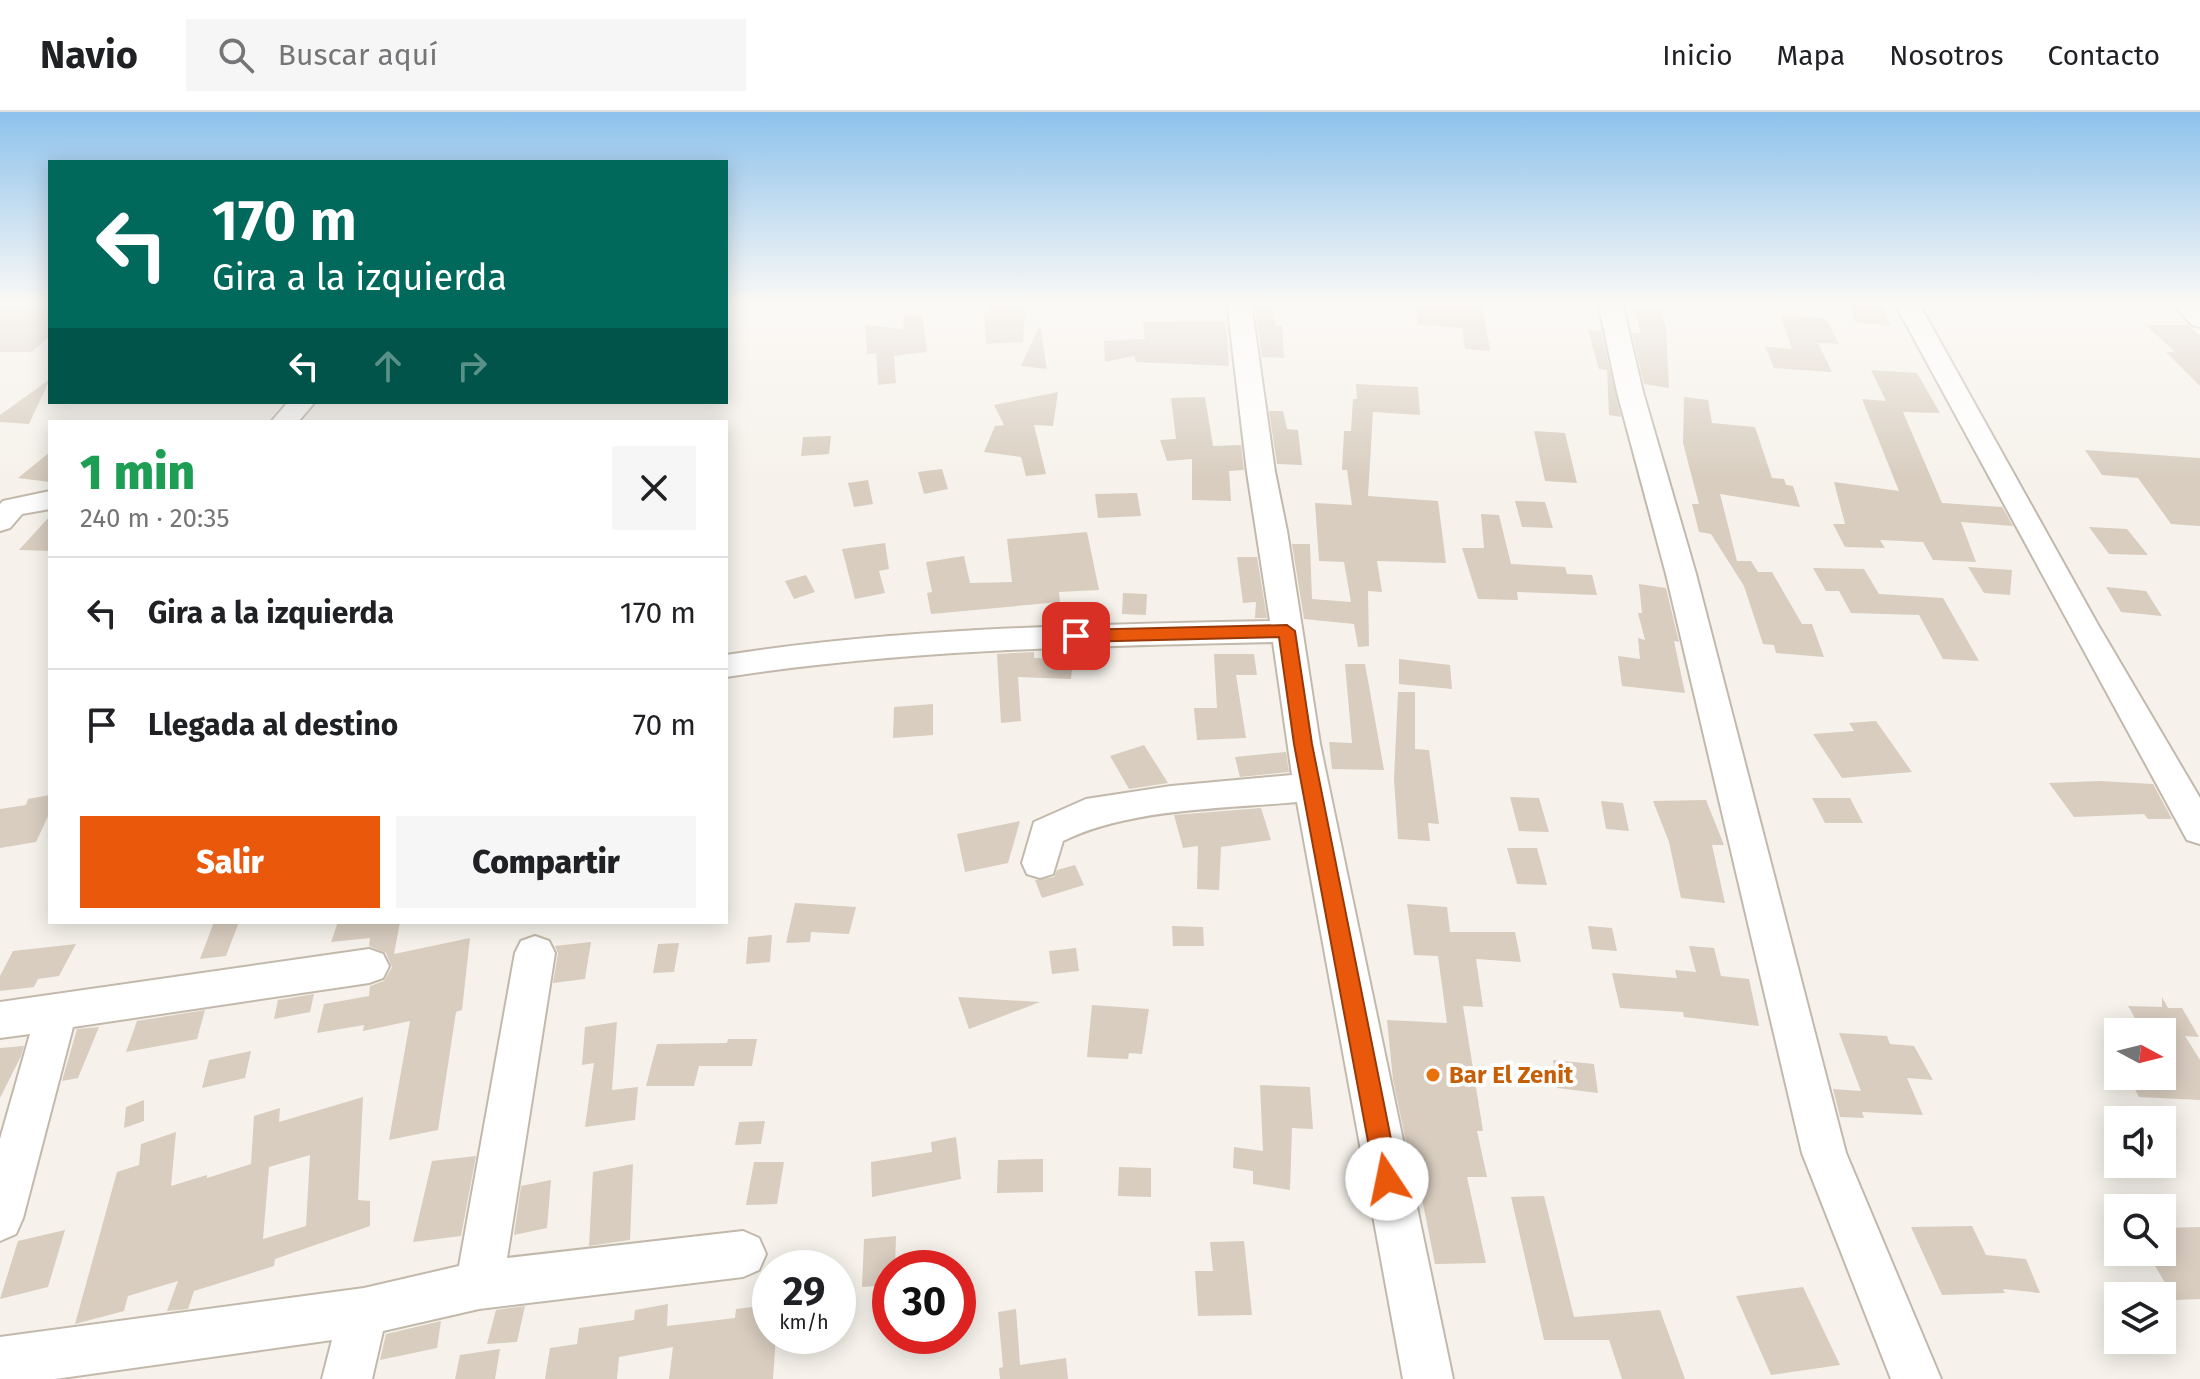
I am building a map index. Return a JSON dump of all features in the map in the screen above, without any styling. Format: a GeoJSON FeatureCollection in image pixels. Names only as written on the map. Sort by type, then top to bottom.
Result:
{"type":"FeatureCollection","features":[{"type":"Feature","properties":{"kind":"street"},"geometry":{"type":"LineString","coordinates":[[1247,361],[1311,787],[1428,1379]]}},
{"type":"Feature","properties":{"kind":"street"},"geometry":{"type":"LineString","coordinates":[[1623,361],[1710,689],[1824,1153],[1916,1379]]}},
{"type":"Feature","properties":{"kind":"street"},"geometry":{"type":"LineString","coordinates":[[1938,361],[2200,830]]}},
{"type":"Feature","properties":{"kind":"street"},"geometry":{"type":"LineString","coordinates":[[286,420],[300,404]]}},
{"type":"Feature","properties":{"kind":"street"},"geometry":{"type":"LineString","coordinates":[[0,522],[13,507],[48,500]]}},
{"type":"Feature","properties":{"kind":"street"},"geometry":{"type":"LineString","coordinates":[[728,666],[788,655],[925,640],[1287,631]]}},
{"type":"Feature","properties":{"kind":"street"},"geometry":{"type":"LineString","coordinates":[[1040,863],[1047,832],[1086,813],[1171,800],[1311,787]]}},
{"type":"Feature","properties":{"kind":"street"},"geometry":{"type":"LineString","coordinates":[[479,1285],[535,953]]}},
{"type":"Feature","properties":{"kind":"street"},"geometry":{"type":"LineString","coordinates":[[0,1020],[369,966]]}},
{"type":"Feature","properties":{"kind":"street"},"geometry":{"type":"LineString","coordinates":[[0,1218],[57,1012]]}},
{"type":"Feature","properties":{"kind":"street"},"geometry":{"type":"LineString","coordinates":[[0,1362],[364,1312],[479,1285],[743,1254]]}},
{"type":"Feature","properties":{"kind":"street"},"geometry":{"type":"LineString","coordinates":[[347,1379],[364,1312]]}},
{"type":"Feature","properties":{"kind":"building"},"geometry":{"type":"Polygon","coordinates":[[[877,361],[894,361],[896,383],[878,385],[877,361]]]}},
{"type":"Feature","properties":{"kind":"building"},"geometry":{"type":"Polygon","coordinates":[[[1023,361],[1046,361],[1047,369],[1021,366],[1023,361]]]}},
{"type":"Feature","properties":{"kind":"building"},"geometry":{"type":"Polygon","coordinates":[[[1229,361],[1229,366],[1136,362],[1229,361]]]}},
{"type":"Feature","properties":{"kind":"building"},"geometry":{"type":"Polygon","coordinates":[[[1597,361],[1608,361],[1621,417],[1609,415],[1607,370],[1599,369],[1597,361]]]}},
{"type":"Feature","properties":{"kind":"building"},"geometry":{"type":"Polygon","coordinates":[[[1639,361],[1668,361],[1669,388],[1644,384],[1639,361]]]}},
{"type":"Feature","properties":{"kind":"building"},"geometry":{"type":"Polygon","coordinates":[[[1771,361],[1827,361],[1832,372],[1774,368],[1771,361]]]}},
{"type":"Feature","properties":{"kind":"building"},"geometry":{"type":"Polygon","coordinates":[[[2175,361],[2200,361],[2200,386],[2175,361]]]}},
{"type":"Feature","properties":{"kind":"building"},"geometry":{"type":"Polygon","coordinates":[[[1871,370],[1917,373],[1940,413],[1903,412],[1942,503],[2002,507],[2013,526],[1961,522],[1976,562],[1933,560],[1923,542],[1880,540],[1885,548],[1845,547],[1833,524],[1845,524],[1834,482],[1899,491],[1862,399],[1886,401],[1871,370]]]}},
{"type":"Feature","properties":{"kind":"building"},"geometry":{"type":"Polygon","coordinates":[[[48,380],[29,424],[0,422],[0,415],[48,380]]]}},
{"type":"Feature","properties":{"kind":"building"},"geometry":{"type":"Polygon","coordinates":[[[1356,384],[1418,387],[1420,415],[1373,412],[1368,496],[1438,501],[1446,563],[1377,561],[1382,592],[1368,591],[1369,646],[1358,647],[1354,624],[1304,619],[1292,544],[1310,544],[1312,599],[1351,602],[1344,562],[1319,561],[1315,503],[1352,505],[1347,470],[1342,470],[1344,431],[1351,431],[1353,399],[1357,399],[1356,384]]]}},
{"type":"Feature","properties":{"kind":"building"},"geometry":{"type":"Polygon","coordinates":[[[1058,392],[1053,426],[1034,425],[1046,474],[1026,476],[1021,457],[984,452],[995,426],[1004,425],[994,405],[1058,392]]]}},
{"type":"Feature","properties":{"kind":"building"},"geometry":{"type":"Polygon","coordinates":[[[1205,397],[1213,446],[1241,445],[1244,470],[1229,471],[1231,501],[1192,500],[1192,459],[1167,461],[1160,440],[1176,439],[1171,398],[1205,397]]]}},
{"type":"Feature","properties":{"kind":"building"},"geometry":{"type":"Polygon","coordinates":[[[1684,397],[1708,400],[1712,423],[1755,427],[1772,478],[1784,479],[1786,485],[1793,486],[1800,507],[1720,494],[1737,561],[1751,561],[1758,572],[1772,572],[1802,624],[1812,624],[1824,657],[1776,653],[1774,645],[1763,644],[1744,586],[1711,534],[1699,532],[1692,504],[1699,504],[1683,443],[1684,397]]]}},
{"type":"Feature","properties":{"kind":"building"},"geometry":{"type":"Polygon","coordinates":[[[1269,411],[1283,411],[1287,429],[1298,430],[1302,465],[1277,464],[1269,411]]]}},
{"type":"Feature","properties":{"kind":"building"},"geometry":{"type":"Polygon","coordinates":[[[1534,431],[1565,433],[1577,483],[1545,481],[1534,431]]]}},
{"type":"Feature","properties":{"kind":"building"},"geometry":{"type":"Polygon","coordinates":[[[831,436],[829,454],[801,456],[803,437],[831,436]]]}},
{"type":"Feature","properties":{"kind":"building"},"geometry":{"type":"Polygon","coordinates":[[[2085,450],[2200,458],[2200,526],[2171,524],[2138,478],[2102,475],[2085,450]]]}},
{"type":"Feature","properties":{"kind":"building"},"geometry":{"type":"Polygon","coordinates":[[[48,454],[48,482],[18,478],[48,454]]]}},
{"type":"Feature","properties":{"kind":"building"},"geometry":{"type":"Polygon","coordinates":[[[942,469],[948,489],[924,494],[918,472],[942,469]]]}},
{"type":"Feature","properties":{"kind":"building"},"geometry":{"type":"Polygon","coordinates":[[[868,480],[873,504],[854,507],[848,483],[868,480]]]}},
{"type":"Feature","properties":{"kind":"building"},"geometry":{"type":"Polygon","coordinates":[[[1137,493],[1141,516],[1098,518],[1095,494],[1137,493]]]}},
{"type":"Feature","properties":{"kind":"building"},"geometry":{"type":"Polygon","coordinates":[[[1515,501],[1545,502],[1553,528],[1522,527],[1515,501]]]}},
{"type":"Feature","properties":{"kind":"building"},"geometry":{"type":"Polygon","coordinates":[[[1481,514],[1499,515],[1511,564],[1565,567],[1567,574],[1592,575],[1597,595],[1517,592],[1518,600],[1478,599],[1462,548],[1484,548],[1481,514]]]}},
{"type":"Feature","properties":{"kind":"building"},"geometry":{"type":"Polygon","coordinates":[[[48,518],[48,551],[19,550],[48,518]]]}},
{"type":"Feature","properties":{"kind":"building"},"geometry":{"type":"Polygon","coordinates":[[[2089,527],[2127,529],[2148,555],[2109,554],[2089,527]]]}},
{"type":"Feature","properties":{"kind":"building"},"geometry":{"type":"Polygon","coordinates":[[[1087,532],[1099,590],[1059,592],[1060,602],[931,614],[927,593],[932,592],[926,562],[964,556],[970,583],[1012,582],[1007,539],[1087,532]]]}},
{"type":"Feature","properties":{"kind":"building"},"geometry":{"type":"Polygon","coordinates":[[[885,543],[889,569],[879,571],[885,593],[855,599],[842,549],[885,543]]]}},
{"type":"Feature","properties":{"kind":"building"},"geometry":{"type":"Polygon","coordinates":[[[1237,557],[1257,557],[1267,618],[1255,618],[1256,602],[1243,603],[1237,557]]]}},
{"type":"Feature","properties":{"kind":"building"},"geometry":{"type":"Polygon","coordinates":[[[1968,567],[2012,570],[2010,595],[1984,593],[1968,567]]]}},
{"type":"Feature","properties":{"kind":"building"},"geometry":{"type":"Polygon","coordinates":[[[1813,568],[1864,569],[1879,594],[1943,598],[1979,661],[1943,659],[1919,615],[1851,613],[1839,591],[1826,591],[1813,568]]]}},
{"type":"Feature","properties":{"kind":"building"},"geometry":{"type":"Polygon","coordinates":[[[806,575],[815,592],[794,599],[785,581],[806,575]]]}},
{"type":"Feature","properties":{"kind":"building"},"geometry":{"type":"Polygon","coordinates":[[[1639,584],[1666,588],[1679,642],[1674,641],[1685,693],[1622,686],[1618,656],[1640,659],[1638,638],[1645,640],[1638,613],[1642,613],[1639,584]]]}},
{"type":"Feature","properties":{"kind":"building"},"geometry":{"type":"Polygon","coordinates":[[[2106,587],[2146,591],[2162,616],[2121,612],[2106,587]]]}},
{"type":"Feature","properties":{"kind":"building"},"geometry":{"type":"Polygon","coordinates":[[[1123,593],[1147,594],[1146,615],[1122,614],[1123,593]]]}},
{"type":"Feature","properties":{"kind":"building"},"geometry":{"type":"Polygon","coordinates":[[[1034,652],[1034,658],[1073,660],[1071,679],[1018,677],[1021,721],[1001,723],[997,654],[1034,652]]]}},
{"type":"Feature","properties":{"kind":"building"},"geometry":{"type":"Polygon","coordinates":[[[1214,654],[1254,654],[1257,675],[1236,675],[1246,738],[1197,740],[1194,708],[1217,708],[1214,654]]]}},
{"type":"Feature","properties":{"kind":"building"},"geometry":{"type":"Polygon","coordinates":[[[1399,659],[1450,665],[1452,689],[1399,684],[1399,659]]]}},
{"type":"Feature","properties":{"kind":"building"},"geometry":{"type":"Polygon","coordinates":[[[1345,664],[1365,664],[1384,770],[1332,769],[1329,742],[1352,743],[1345,664]]]}},
{"type":"Feature","properties":{"kind":"building"},"geometry":{"type":"Polygon","coordinates":[[[1398,692],[1415,692],[1415,749],[1429,750],[1439,824],[1428,823],[1430,841],[1398,839],[1394,779],[1398,692]]]}},
{"type":"Feature","properties":{"kind":"building"},"geometry":{"type":"Polygon","coordinates":[[[933,704],[933,735],[893,738],[894,707],[933,704]]]}},
{"type":"Feature","properties":{"kind":"building"},"geometry":{"type":"Polygon","coordinates":[[[1876,721],[1912,772],[1842,778],[1813,734],[1854,731],[1849,723],[1876,721]]]}},
{"type":"Feature","properties":{"kind":"building"},"geometry":{"type":"Polygon","coordinates":[[[1144,745],[1168,783],[1129,789],[1110,756],[1144,745]]]}},
{"type":"Feature","properties":{"kind":"building"},"geometry":{"type":"Polygon","coordinates":[[[1286,752],[1289,772],[1240,777],[1235,757],[1286,752]]]}},
{"type":"Feature","properties":{"kind":"building"},"geometry":{"type":"Polygon","coordinates":[[[2100,781],[2153,784],[2172,819],[2148,819],[2144,814],[2074,817],[2049,783],[2100,781]]]}},
{"type":"Feature","properties":{"kind":"building"},"geometry":{"type":"Polygon","coordinates":[[[48,795],[48,816],[36,842],[0,848],[0,809],[26,805],[28,799],[48,795]]]}},
{"type":"Feature","properties":{"kind":"building"},"geometry":{"type":"Polygon","coordinates":[[[1510,797],[1539,798],[1549,832],[1519,831],[1510,797]]]}},
{"type":"Feature","properties":{"kind":"building"},"geometry":{"type":"Polygon","coordinates":[[[1812,798],[1850,798],[1863,823],[1825,823],[1812,798]]]}},
{"type":"Feature","properties":{"kind":"building"},"geometry":{"type":"Polygon","coordinates":[[[1706,800],[1724,845],[1712,845],[1725,903],[1681,898],[1669,842],[1653,801],[1706,800]]]}},
{"type":"Feature","properties":{"kind":"building"},"geometry":{"type":"Polygon","coordinates":[[[1601,801],[1623,803],[1629,831],[1606,829],[1601,801]]]}},
{"type":"Feature","properties":{"kind":"building"},"geometry":{"type":"Polygon","coordinates":[[[1261,808],[1271,840],[1221,847],[1219,890],[1197,889],[1198,846],[1183,848],[1174,815],[1261,808]]]}},
{"type":"Feature","properties":{"kind":"building"},"geometry":{"type":"Polygon","coordinates":[[[1020,821],[1008,863],[965,872],[957,834],[1020,821]]]}},
{"type":"Feature","properties":{"kind":"building"},"geometry":{"type":"Polygon","coordinates":[[[1507,848],[1537,848],[1547,885],[1517,884],[1507,848]]]}},
{"type":"Feature","properties":{"kind":"building"},"geometry":{"type":"Polygon","coordinates":[[[1075,865],[1084,885],[1042,898],[1035,880],[1054,877],[1057,870],[1075,865]]]}},
{"type":"Feature","properties":{"kind":"building"},"geometry":{"type":"Polygon","coordinates":[[[795,903],[856,907],[849,934],[811,932],[810,942],[786,943],[795,903]]]}},
{"type":"Feature","properties":{"kind":"building"},"geometry":{"type":"Polygon","coordinates":[[[1407,904],[1447,907],[1450,932],[1515,932],[1521,962],[1476,959],[1483,1007],[1463,1006],[1483,1131],[1477,1131],[1487,1177],[1467,1177],[1486,1263],[1435,1264],[1419,1184],[1415,1184],[1393,1080],[1387,1020],[1447,1023],[1438,956],[1414,955],[1407,904]]]}},
{"type":"Feature","properties":{"kind":"building"},"geometry":{"type":"Polygon","coordinates":[[[213,924],[238,924],[226,956],[200,959],[213,924]]]}},
{"type":"Feature","properties":{"kind":"building"},"geometry":{"type":"Polygon","coordinates":[[[337,924],[400,924],[394,954],[470,938],[462,1010],[456,1012],[438,1130],[389,1140],[410,1021],[363,1031],[364,1025],[317,1033],[324,1004],[369,996],[370,986],[384,981],[392,967],[386,953],[369,946],[370,938],[331,942],[337,924]]]}},
{"type":"Feature","properties":{"kind":"building"},"geometry":{"type":"Polygon","coordinates":[[[1172,926],[1203,927],[1204,946],[1173,946],[1172,926]]]}},
{"type":"Feature","properties":{"kind":"building"},"geometry":{"type":"Polygon","coordinates":[[[1588,926],[1612,928],[1617,951],[1592,949],[1588,926]]]}},
{"type":"Feature","properties":{"kind":"building"},"geometry":{"type":"Polygon","coordinates":[[[772,935],[770,962],[746,964],[748,937],[772,935]]]}},
{"type":"Feature","properties":{"kind":"building"},"geometry":{"type":"Polygon","coordinates":[[[591,942],[585,979],[553,983],[558,953],[555,946],[591,942]]]}},
{"type":"Feature","properties":{"kind":"building"},"geometry":{"type":"Polygon","coordinates":[[[679,943],[674,972],[653,973],[658,944],[679,943]]]}},
{"type":"Feature","properties":{"kind":"building"},"geometry":{"type":"Polygon","coordinates":[[[76,944],[59,976],[38,979],[34,987],[0,991],[0,976],[13,951],[76,944]]]}},
{"type":"Feature","properties":{"kind":"building"},"geometry":{"type":"Polygon","coordinates":[[[1689,946],[1714,948],[1721,976],[1749,979],[1759,1026],[1684,1017],[1683,1012],[1620,1008],[1612,973],[1677,978],[1675,970],[1696,972],[1689,946]]]}},
{"type":"Feature","properties":{"kind":"building"},"geometry":{"type":"Polygon","coordinates":[[[1076,948],[1079,971],[1052,974],[1049,951],[1076,948]]]}},
{"type":"Feature","properties":{"kind":"building"},"geometry":{"type":"Polygon","coordinates":[[[314,994],[310,1012],[274,1019],[278,1000],[314,994]]]}},
{"type":"Feature","properties":{"kind":"building"},"geometry":{"type":"Polygon","coordinates":[[[958,997],[1040,1002],[969,1029],[958,997]]]}},
{"type":"Feature","properties":{"kind":"building"},"geometry":{"type":"Polygon","coordinates":[[[2162,997],[2168,1008],[2182,1008],[2199,1037],[2185,1036],[2200,1060],[2200,1100],[2139,1097],[2135,1090],[2176,1090],[2176,1018],[2135,1018],[2128,1006],[2162,1007],[2162,997]]]}},
{"type":"Feature","properties":{"kind":"building"},"geometry":{"type":"Polygon","coordinates":[[[1092,1005],[1149,1009],[1142,1054],[1129,1053],[1128,1059],[1087,1057],[1092,1005]]]}},
{"type":"Feature","properties":{"kind":"building"},"geometry":{"type":"Polygon","coordinates":[[[205,1010],[197,1039],[126,1052],[137,1021],[205,1010]]]}},
{"type":"Feature","properties":{"kind":"building"},"geometry":{"type":"Polygon","coordinates":[[[617,1022],[612,1090],[638,1087],[635,1120],[585,1127],[594,1063],[582,1065],[585,1027],[617,1022]]]}},
{"type":"Feature","properties":{"kind":"building"},"geometry":{"type":"Polygon","coordinates":[[[99,1027],[78,1078],[62,1081],[77,1029],[99,1027]]]}},
{"type":"Feature","properties":{"kind":"building"},"geometry":{"type":"Polygon","coordinates":[[[1839,1033],[1887,1036],[1890,1044],[1914,1046],[1933,1080],[1907,1078],[1923,1115],[1862,1112],[1864,1118],[1840,1117],[1833,1089],[1861,1091],[1839,1033]]]}},
{"type":"Feature","properties":{"kind":"building"},"geometry":{"type":"Polygon","coordinates":[[[728,1039],[757,1039],[752,1066],[699,1066],[694,1086],[646,1086],[657,1044],[727,1043],[728,1039]]]}},
{"type":"Feature","properties":{"kind":"building"},"geometry":{"type":"Polygon","coordinates":[[[24,1046],[21,1056],[0,1098],[0,1048],[24,1046]]]}},
{"type":"Feature","properties":{"kind":"building"},"geometry":{"type":"Polygon","coordinates":[[[251,1051],[245,1078],[202,1088],[209,1060],[251,1051]]]}},
{"type":"Feature","properties":{"kind":"building"},"geometry":{"type":"Polygon","coordinates":[[[1553,1060],[1594,1064],[1598,1093],[1557,1088],[1553,1060]]]}},
{"type":"Feature","properties":{"kind":"building"},"geometry":{"type":"Polygon","coordinates":[[[1260,1085],[1310,1087],[1313,1129],[1292,1128],[1290,1190],[1253,1184],[1253,1171],[1233,1168],[1234,1147],[1263,1151],[1260,1085]]]}},
{"type":"Feature","properties":{"kind":"building"},"geometry":{"type":"Polygon","coordinates":[[[363,1097],[358,1200],[370,1201],[370,1226],[275,1259],[274,1266],[194,1291],[188,1309],[167,1311],[178,1281],[128,1296],[124,1311],[75,1324],[117,1172],[139,1165],[141,1144],[176,1132],[171,1186],[251,1164],[254,1116],[280,1108],[279,1122],[363,1097]],[[310,1155],[269,1167],[263,1239],[306,1226],[310,1155]]]}},
{"type":"Feature","properties":{"kind":"building"},"geometry":{"type":"Polygon","coordinates":[[[144,1100],[144,1121],[124,1128],[126,1107],[144,1100]]]}},
{"type":"Feature","properties":{"kind":"building"},"geometry":{"type":"Polygon","coordinates":[[[765,1121],[761,1144],[735,1145],[739,1122],[765,1121]]]}},
{"type":"Feature","properties":{"kind":"building"},"geometry":{"type":"Polygon","coordinates":[[[956,1137],[961,1179],[872,1197],[871,1162],[932,1152],[931,1142],[956,1137]]]}},
{"type":"Feature","properties":{"kind":"building"},"geometry":{"type":"Polygon","coordinates":[[[476,1156],[461,1236],[413,1242],[432,1161],[476,1156]]]}},
{"type":"Feature","properties":{"kind":"building"},"geometry":{"type":"Polygon","coordinates":[[[1043,1159],[1043,1192],[997,1193],[998,1160],[1043,1159]]]}},
{"type":"Feature","properties":{"kind":"building"},"geometry":{"type":"Polygon","coordinates":[[[754,1162],[784,1162],[777,1204],[746,1205],[754,1162]]]}},
{"type":"Feature","properties":{"kind":"building"},"geometry":{"type":"Polygon","coordinates":[[[633,1164],[630,1240],[589,1246],[593,1172],[633,1164]]]}},
{"type":"Feature","properties":{"kind":"building"},"geometry":{"type":"Polygon","coordinates":[[[1119,1167],[1151,1168],[1151,1197],[1118,1196],[1119,1167]]]}},
{"type":"Feature","properties":{"kind":"building"},"geometry":{"type":"Polygon","coordinates":[[[551,1180],[547,1228],[514,1235],[521,1186],[551,1180]]]}},
{"type":"Feature","properties":{"kind":"building"},"geometry":{"type":"Polygon","coordinates":[[[1544,1196],[1574,1317],[1660,1310],[1685,1379],[1622,1379],[1609,1340],[1544,1340],[1511,1197],[1544,1196]]]}},
{"type":"Feature","properties":{"kind":"building"},"geometry":{"type":"Polygon","coordinates":[[[1972,1226],[1986,1255],[2026,1259],[2040,1293],[2003,1289],[2005,1293],[1942,1295],[1911,1227],[1972,1226]]]}},
{"type":"Feature","properties":{"kind":"building"},"geometry":{"type":"Polygon","coordinates":[[[2200,1227],[2200,1299],[2176,1300],[2176,1282],[2164,1282],[2155,1266],[2176,1266],[2176,1228],[2200,1227]]]}},
{"type":"Feature","properties":{"kind":"building"},"geometry":{"type":"Polygon","coordinates":[[[65,1230],[48,1287],[0,1299],[18,1241],[65,1230]]]}},
{"type":"Feature","properties":{"kind":"building"},"geometry":{"type":"Polygon","coordinates":[[[896,1236],[896,1250],[872,1250],[872,1286],[862,1287],[864,1239],[896,1236]]]}},
{"type":"Feature","properties":{"kind":"building"},"geometry":{"type":"Polygon","coordinates":[[[1244,1241],[1252,1315],[1198,1316],[1195,1271],[1213,1271],[1210,1242],[1244,1241]]]}},
{"type":"Feature","properties":{"kind":"building"},"geometry":{"type":"Polygon","coordinates":[[[1803,1287],[1840,1365],[1771,1375],[1736,1296],[1803,1287]]]}},
{"type":"Feature","properties":{"kind":"building"},"geometry":{"type":"Polygon","coordinates":[[[668,1304],[667,1326],[735,1318],[736,1309],[752,1307],[752,1354],[775,1354],[773,1379],[669,1379],[673,1347],[619,1357],[617,1379],[545,1379],[550,1348],[577,1344],[579,1328],[634,1320],[635,1310],[668,1304]]]}},
{"type":"Feature","properties":{"kind":"building"},"geometry":{"type":"Polygon","coordinates":[[[525,1306],[517,1342],[487,1344],[496,1310],[525,1306]]]}},
{"type":"Feature","properties":{"kind":"building"},"geometry":{"type":"Polygon","coordinates":[[[1016,1309],[1020,1365],[1066,1358],[1068,1379],[1000,1379],[999,1368],[1003,1367],[998,1312],[1016,1309]]]}},
{"type":"Feature","properties":{"kind":"building"},"geometry":{"type":"Polygon","coordinates":[[[441,1321],[437,1348],[380,1360],[386,1334],[441,1321]]]}},
{"type":"Feature","properties":{"kind":"building"},"geometry":{"type":"Polygon","coordinates":[[[500,1349],[495,1379],[455,1379],[460,1355],[500,1349]]]}},
{"type":"Feature","properties":{"kind":"place","name":"Bar El Zenit"},"geometry":{"type":"Point","coordinates":[1433,1075]}},
{"type":"Feature","properties":{"kind":"route"},"geometry":{"type":"LineString","coordinates":[[1076,636],[1287,631],[1303,744],[1387,1179]]}}]}
